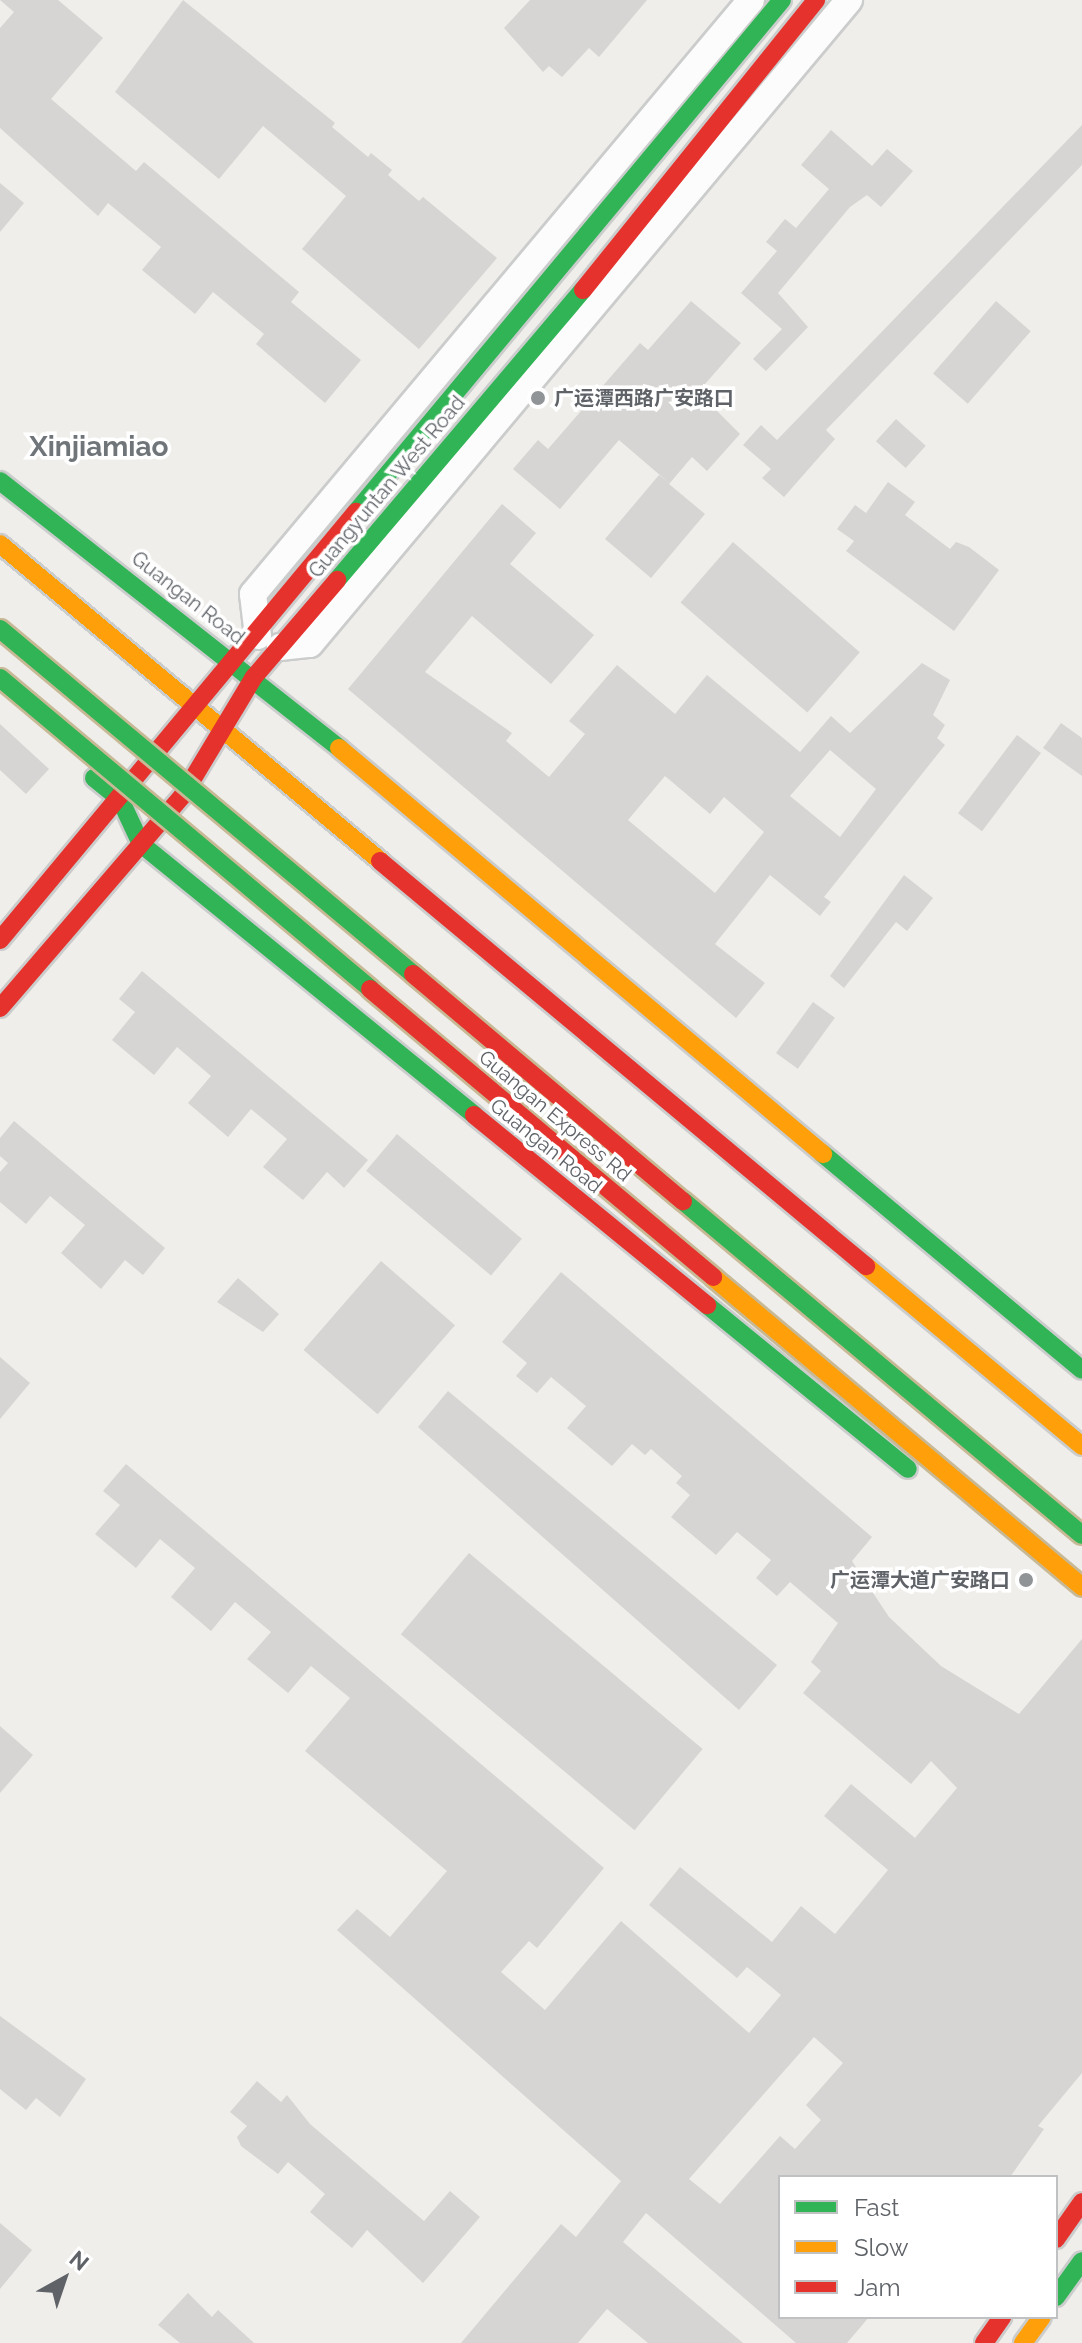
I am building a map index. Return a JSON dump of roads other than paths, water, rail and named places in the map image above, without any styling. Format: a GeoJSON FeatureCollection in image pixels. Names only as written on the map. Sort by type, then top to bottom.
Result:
{"type":"FeatureCollection","features":[{"type":"Feature","properties":{"kind":"main road","name":"Guangyuntan West Road"},"geometry":{"type":"LineString","coordinates":[[0,1008],[183,795],[221,725],[254,677],[269,641],[782,0]]}},
{"type":"Feature","properties":{"kind":"main road","name":"Guangyuntan West Road"},"geometry":{"type":"LineString","coordinates":[[0,940],[197,705],[235,663],[269,641],[606,263],[816,0]]}},
{"type":"Feature","properties":{"kind":"main road","name":"Guangan Road"},"geometry":{"type":"LineString","coordinates":[[0,481],[254,677],[1082,1370]]}},
{"type":"Feature","properties":{"kind":"main road"},"geometry":{"type":"LineString","coordinates":[[0,544],[221,725],[1082,1446]]}},
{"type":"Feature","properties":{"kind":"main road","name":"Guangan Express Rd"},"geometry":{"type":"LineString","coordinates":[[0,629],[1082,1535]]}},
{"type":"Feature","properties":{"kind":"main road"},"geometry":{"type":"LineString","coordinates":[[0,643],[1082,1524]]}},
{"type":"Feature","properties":{"kind":"main road","name":"Guangan Express Rd"},"geometry":{"type":"LineString","coordinates":[[0,678],[1082,1587]]}},
{"type":"Feature","properties":{"kind":"main road","name":"Guangan Road"},"geometry":{"type":"LineString","coordinates":[[0,700],[120,799],[141,844],[1082,1611]]}},
{"type":"Feature","properties":{"kind":"main road"},"geometry":{"type":"LineString","coordinates":[[993,1372],[1082,1418]]}},
{"type":"Feature","properties":{"kind":"main road"},"geometry":{"type":"LineString","coordinates":[[1058,2236],[1082,2202]]}},
{"type":"Feature","properties":{"kind":"main road"},"geometry":{"type":"LineString","coordinates":[[1058,2294],[1082,2261]]}},
{"type":"Feature","properties":{"kind":"main road"},"geometry":{"type":"LineString","coordinates":[[984,2343],[1001,2319]]}},
{"type":"Feature","properties":{"kind":"main road"},"geometry":{"type":"LineString","coordinates":[[1023,2343],[1041,2319]]}},
{"type":"Feature","properties":{"kind":"street"},"geometry":{"type":"LineString","coordinates":[[751,0],[253,594],[269,641],[310,644],[849,0]]}},
{"type":"Feature","properties":{"kind":"place","name":"广运潭西路广安路口"},"geometry":{"type":"Point","coordinates":[538,398]}},
{"type":"Feature","properties":{"kind":"place","name":"广运潭大道广安路口"},"geometry":{"type":"Point","coordinates":[1026,1580]}},
{"type":"Feature","properties":{"kind":"district","name":"Xinjiamiao"},"geometry":{"type":"Point","coordinates":[99,447]}}]}
